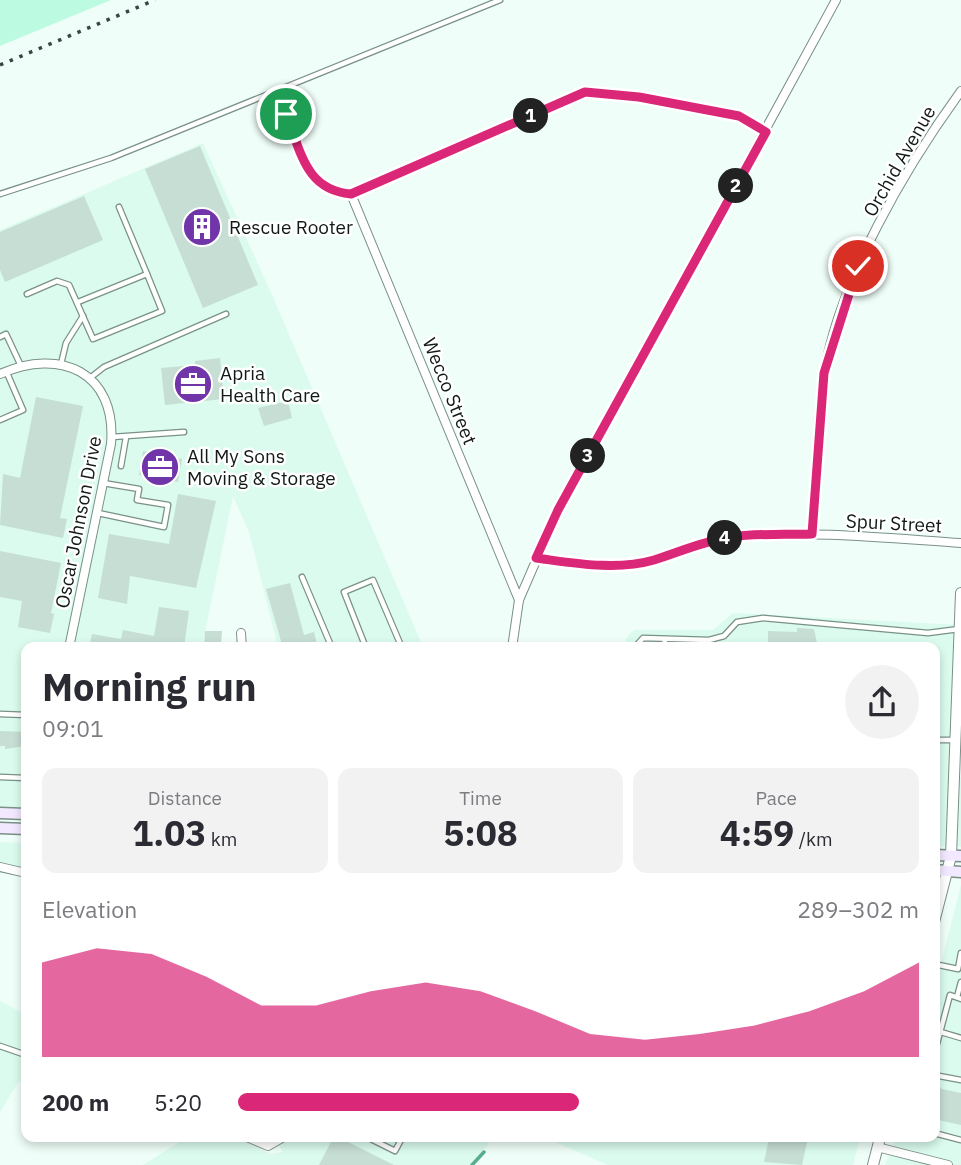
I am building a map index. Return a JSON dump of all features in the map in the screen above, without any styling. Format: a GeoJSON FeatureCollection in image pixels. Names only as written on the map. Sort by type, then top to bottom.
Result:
{"type":"FeatureCollection","features":[{"type":"Feature","properties":{"kind":"main road"},"geometry":{"type":"LineString","coordinates":[[0,813],[21,814]]}},
{"type":"Feature","properties":{"kind":"main road"},"geometry":{"type":"LineString","coordinates":[[0,828],[21,829]]}},
{"type":"Feature","properties":{"kind":"main road"},"geometry":{"type":"LineString","coordinates":[[940,870],[961,872]]}},
{"type":"Feature","properties":{"kind":"street"},"geometry":{"type":"LineString","coordinates":[[513,642],[519,600],[558,510],[836,0]]}},
{"type":"Feature","properties":{"kind":"street","name":"Orchid Avenue"},"geometry":{"type":"LineString","coordinates":[[812,534],[824,373],[858,266],[930,134],[961,91]]}},
{"type":"Feature","properties":{"kind":"street"},"geometry":{"type":"LineString","coordinates":[[286,114],[308,169],[319,185],[337,193],[351,194],[585,92],[639,97],[739,116],[766,132]]}},
{"type":"Feature","properties":{"kind":"street","name":"Wecco Street"},"geometry":{"type":"LineString","coordinates":[[351,194],[519,600]]}},
{"type":"Feature","properties":{"kind":"street","name":"Oscar Johnson Drive"},"geometry":{"type":"LineString","coordinates":[[3,373],[36,362],[61,364],[89,379],[108,407],[111,438],[70,642]]}},
{"type":"Feature","properties":{"kind":"street","name":"Spur Street"},"geometry":{"type":"LineString","coordinates":[[536,558],[590,565],[625,564],[652,560],[693,544],[734,537],[812,534],[961,543]]}},
{"type":"Feature","properties":{"kind":"street"},"geometry":{"type":"LineString","coordinates":[[940,898],[947,871],[956,856],[956,740],[961,593]]}},
{"type":"Feature","properties":{"kind":"street"},"geometry":{"type":"LineString","coordinates":[[241,633],[242,642]]}},
{"type":"Feature","properties":{"kind":"street"},"geometry":{"type":"LineString","coordinates":[[0,867],[21,872]]}},
{"type":"Feature","properties":{"kind":"street"},"geometry":{"type":"LineString","coordinates":[[258,1142],[268,1146],[275,1142]]}},
{"type":"Feature","properties":{"kind":"street"},"geometry":{"type":"LineString","coordinates":[[873,1165],[879,1142],[948,1165]]}},
{"type":"Feature","properties":{"kind":"lane"},"geometry":{"type":"LineString","coordinates":[[0,194],[111,158],[500,0]]}},
{"type":"Feature","properties":{"kind":"lane"},"geometry":{"type":"LineString","coordinates":[[27,294],[57,281],[69,285],[93,339],[162,311],[119,207]]}},
{"type":"Feature","properties":{"kind":"lane"},"geometry":{"type":"LineString","coordinates":[[78,302],[147,274]]}},
{"type":"Feature","properties":{"kind":"lane"},"geometry":{"type":"LineString","coordinates":[[89,379],[104,366],[226,314]]}},
{"type":"Feature","properties":{"kind":"lane"},"geometry":{"type":"LineString","coordinates":[[61,364],[66,343],[84,315]]}},
{"type":"Feature","properties":{"kind":"lane"},"geometry":{"type":"LineString","coordinates":[[0,337],[6,334],[21,366]]}},
{"type":"Feature","properties":{"kind":"lane"},"geometry":{"type":"LineString","coordinates":[[0,420],[23,410],[3,373]]}},
{"type":"Feature","properties":{"kind":"lane"},"geometry":{"type":"LineString","coordinates":[[111,438],[184,432]]}},
{"type":"Feature","properties":{"kind":"lane"},"geometry":{"type":"LineString","coordinates":[[121,466],[126,437]]}},
{"type":"Feature","properties":{"kind":"lane"},"geometry":{"type":"LineString","coordinates":[[97,513],[164,527],[168,505],[137,500],[139,489],[103,482]]}},
{"type":"Feature","properties":{"kind":"lane"},"geometry":{"type":"LineString","coordinates":[[302,577],[329,642]]}},
{"type":"Feature","properties":{"kind":"lane"},"geometry":{"type":"LineString","coordinates":[[364,642],[344,592],[373,580],[399,642]]}},
{"type":"Feature","properties":{"kind":"lane"},"geometry":{"type":"LineString","coordinates":[[639,642],[643,638],[709,640],[724,636],[737,622],[763,618],[928,633],[960,629]]}},
{"type":"Feature","properties":{"kind":"lane"},"geometry":{"type":"LineString","coordinates":[[0,714],[21,715]]}},
{"type":"Feature","properties":{"kind":"lane"},"geometry":{"type":"LineString","coordinates":[[940,740],[956,740]]}},
{"type":"Feature","properties":{"kind":"lane"},"geometry":{"type":"LineString","coordinates":[[0,777],[21,778]]}},
{"type":"Feature","properties":{"kind":"lane"},"geometry":{"type":"LineString","coordinates":[[940,965],[959,970],[961,953]]}},
{"type":"Feature","properties":{"kind":"lane"},"geometry":{"type":"LineString","coordinates":[[940,1023],[950,995],[959,998],[961,982]]}},
{"type":"Feature","properties":{"kind":"lane"},"geometry":{"type":"LineString","coordinates":[[940,1032],[961,1038]]}},
{"type":"Feature","properties":{"kind":"lane"},"geometry":{"type":"LineString","coordinates":[[0,1046],[21,1053]]}},
{"type":"Feature","properties":{"kind":"lane"},"geometry":{"type":"LineString","coordinates":[[940,1075],[961,1080]]}},
{"type":"Feature","properties":{"kind":"lane"},"geometry":{"type":"LineString","coordinates":[[940,1135],[961,1140]]}},
{"type":"Feature","properties":{"kind":"lane"},"geometry":{"type":"LineString","coordinates":[[377,1142],[394,1151],[400,1142]]}},
{"type":"Feature","properties":{"kind":"shaded area"},"geometry":{"type":"Polygon","coordinates":[[[203,143],[273,297],[421,642],[277,642],[249,532],[233,496],[203,642],[21,642],[21,808],[0,807],[0,230],[203,143]]]}},
{"type":"Feature","properties":{"kind":"shaded area"},"geometry":{"type":"Polygon","coordinates":[[[733,613],[960,625],[955,777],[961,777],[961,847],[940,846],[940,642],[626,642],[626,638],[634,630],[713,630],[733,613]]]}},
{"type":"Feature","properties":{"kind":"shaded area"},"geometry":{"type":"Polygon","coordinates":[[[0,842],[21,843],[21,872],[0,867],[0,842]]]}},
{"type":"Feature","properties":{"kind":"shaded area"},"geometry":{"type":"Polygon","coordinates":[[[961,885],[961,1165],[885,1165],[895,1142],[940,1142],[940,967],[961,885]]]}},
{"type":"Feature","properties":{"kind":"shaded area"},"geometry":{"type":"Polygon","coordinates":[[[0,1001],[21,1012],[21,1082],[0,1112],[0,1001]]]}},
{"type":"Feature","properties":{"kind":"shaded area"},"geometry":{"type":"Polygon","coordinates":[[[180,1142],[247,1142],[270,1154],[283,1152],[278,1142],[489,1144],[469,1165],[143,1165],[180,1142]]]}},
{"type":"Feature","properties":{"kind":"shaded area"},"geometry":{"type":"Polygon","coordinates":[[[555,1142],[859,1142],[853,1165],[608,1165],[555,1142]]]}},
{"type":"Feature","properties":{"kind":"green space"},"geometry":{"type":"Polygon","coordinates":[[[0,0],[111,0],[0,46],[0,0]]]}},
{"type":"Feature","properties":{"kind":"building","name":"Rescue Rooter"},"geometry":{"type":"Polygon","coordinates":[[[200,146],[258,285],[203,308],[145,169],[200,146]]]}},
{"type":"Feature","properties":{"kind":"building"},"geometry":{"type":"Polygon","coordinates":[[[84,196],[103,240],[5,282],[0,270],[0,232],[84,196]]]}},
{"type":"Feature","properties":{"kind":"building","name":"Apria Health Care"},"geometry":{"type":"Polygon","coordinates":[[[220,358],[224,399],[165,405],[161,368],[195,365],[195,361],[220,358]]]}},
{"type":"Feature","properties":{"kind":"building"},"geometry":{"type":"Polygon","coordinates":[[[36,397],[83,406],[60,518],[67,519],[63,538],[0,525],[3,474],[20,478],[36,397]]]}},
{"type":"Feature","properties":{"kind":"building"},"geometry":{"type":"Polygon","coordinates":[[[288,401],[292,418],[264,426],[258,408],[288,401]]]}},
{"type":"Feature","properties":{"kind":"building","name":"All My Sons Moving & Storage"},"geometry":{"type":"Polygon","coordinates":[[[143,451],[182,459],[178,482],[139,475],[143,451]]]}},
{"type":"Feature","properties":{"kind":"building"},"geometry":{"type":"Polygon","coordinates":[[[178,494],[216,501],[196,588],[130,576],[127,604],[98,598],[109,534],[169,544],[178,494]]]}},
{"type":"Feature","properties":{"kind":"building"},"geometry":{"type":"Polygon","coordinates":[[[0,551],[61,563],[51,613],[54,614],[50,633],[18,627],[22,601],[0,597],[0,551]]]}},
{"type":"Feature","properties":{"kind":"building"},"geometry":{"type":"Polygon","coordinates":[[[290,583],[304,635],[314,632],[316,642],[281,642],[266,589],[290,583]]]}},
{"type":"Feature","properties":{"kind":"building"},"geometry":{"type":"Polygon","coordinates":[[[159,607],[189,611],[185,642],[90,642],[92,634],[121,639],[123,630],[154,636],[159,607]]]}},
{"type":"Feature","properties":{"kind":"building"},"geometry":{"type":"Polygon","coordinates":[[[797,628],[814,629],[817,642],[768,642],[768,631],[797,632],[797,628]]]}},
{"type":"Feature","properties":{"kind":"building"},"geometry":{"type":"Polygon","coordinates":[[[205,631],[222,631],[221,642],[204,642],[205,631]]]}},
{"type":"Feature","properties":{"kind":"building"},"geometry":{"type":"Polygon","coordinates":[[[0,731],[21,732],[21,747],[5,749],[5,746],[0,746],[0,731]]]}},
{"type":"Feature","properties":{"kind":"building"},"geometry":{"type":"Polygon","coordinates":[[[940,1088],[961,1093],[961,1125],[940,1120],[940,1088]]]}},
{"type":"Feature","properties":{"kind":"building"},"geometry":{"type":"Polygon","coordinates":[[[331,1142],[348,1142],[394,1165],[319,1165],[331,1142]]]}},
{"type":"Feature","properties":{"kind":"building"},"geometry":{"type":"Polygon","coordinates":[[[768,1142],[807,1142],[802,1165],[764,1162],[768,1142]]]}},
{"type":"Feature","properties":{"kind":"waterway"},"geometry":{"type":"LineString","coordinates":[[472,1165],[484,1152]]}},
{"type":"Feature","properties":{"kind":"railway"},"geometry":{"type":"LineString","coordinates":[[0,65],[155,0]]}},
{"type":"Feature","properties":{"kind":"place","name":"Rescue Rooter"},"geometry":{"type":"Point","coordinates":[202,227]}},
{"type":"Feature","properties":{"kind":"place","name":"Apria Health Care"},"geometry":{"type":"Point","coordinates":[193,384]}},
{"type":"Feature","properties":{"kind":"place","name":"All My Sons Moving & Storage"},"geometry":{"type":"Point","coordinates":[160,467]}},
{"type":"Feature","properties":{"kind":"route"},"geometry":{"type":"LineString","coordinates":[[286,114],[308,169],[319,185],[337,193],[351,194],[585,92],[600,91],[639,97],[739,116],[766,132],[558,510],[536,558],[590,565],[625,564],[652,560],[693,544],[734,537],[812,534],[824,373],[858,266]]}}]}
